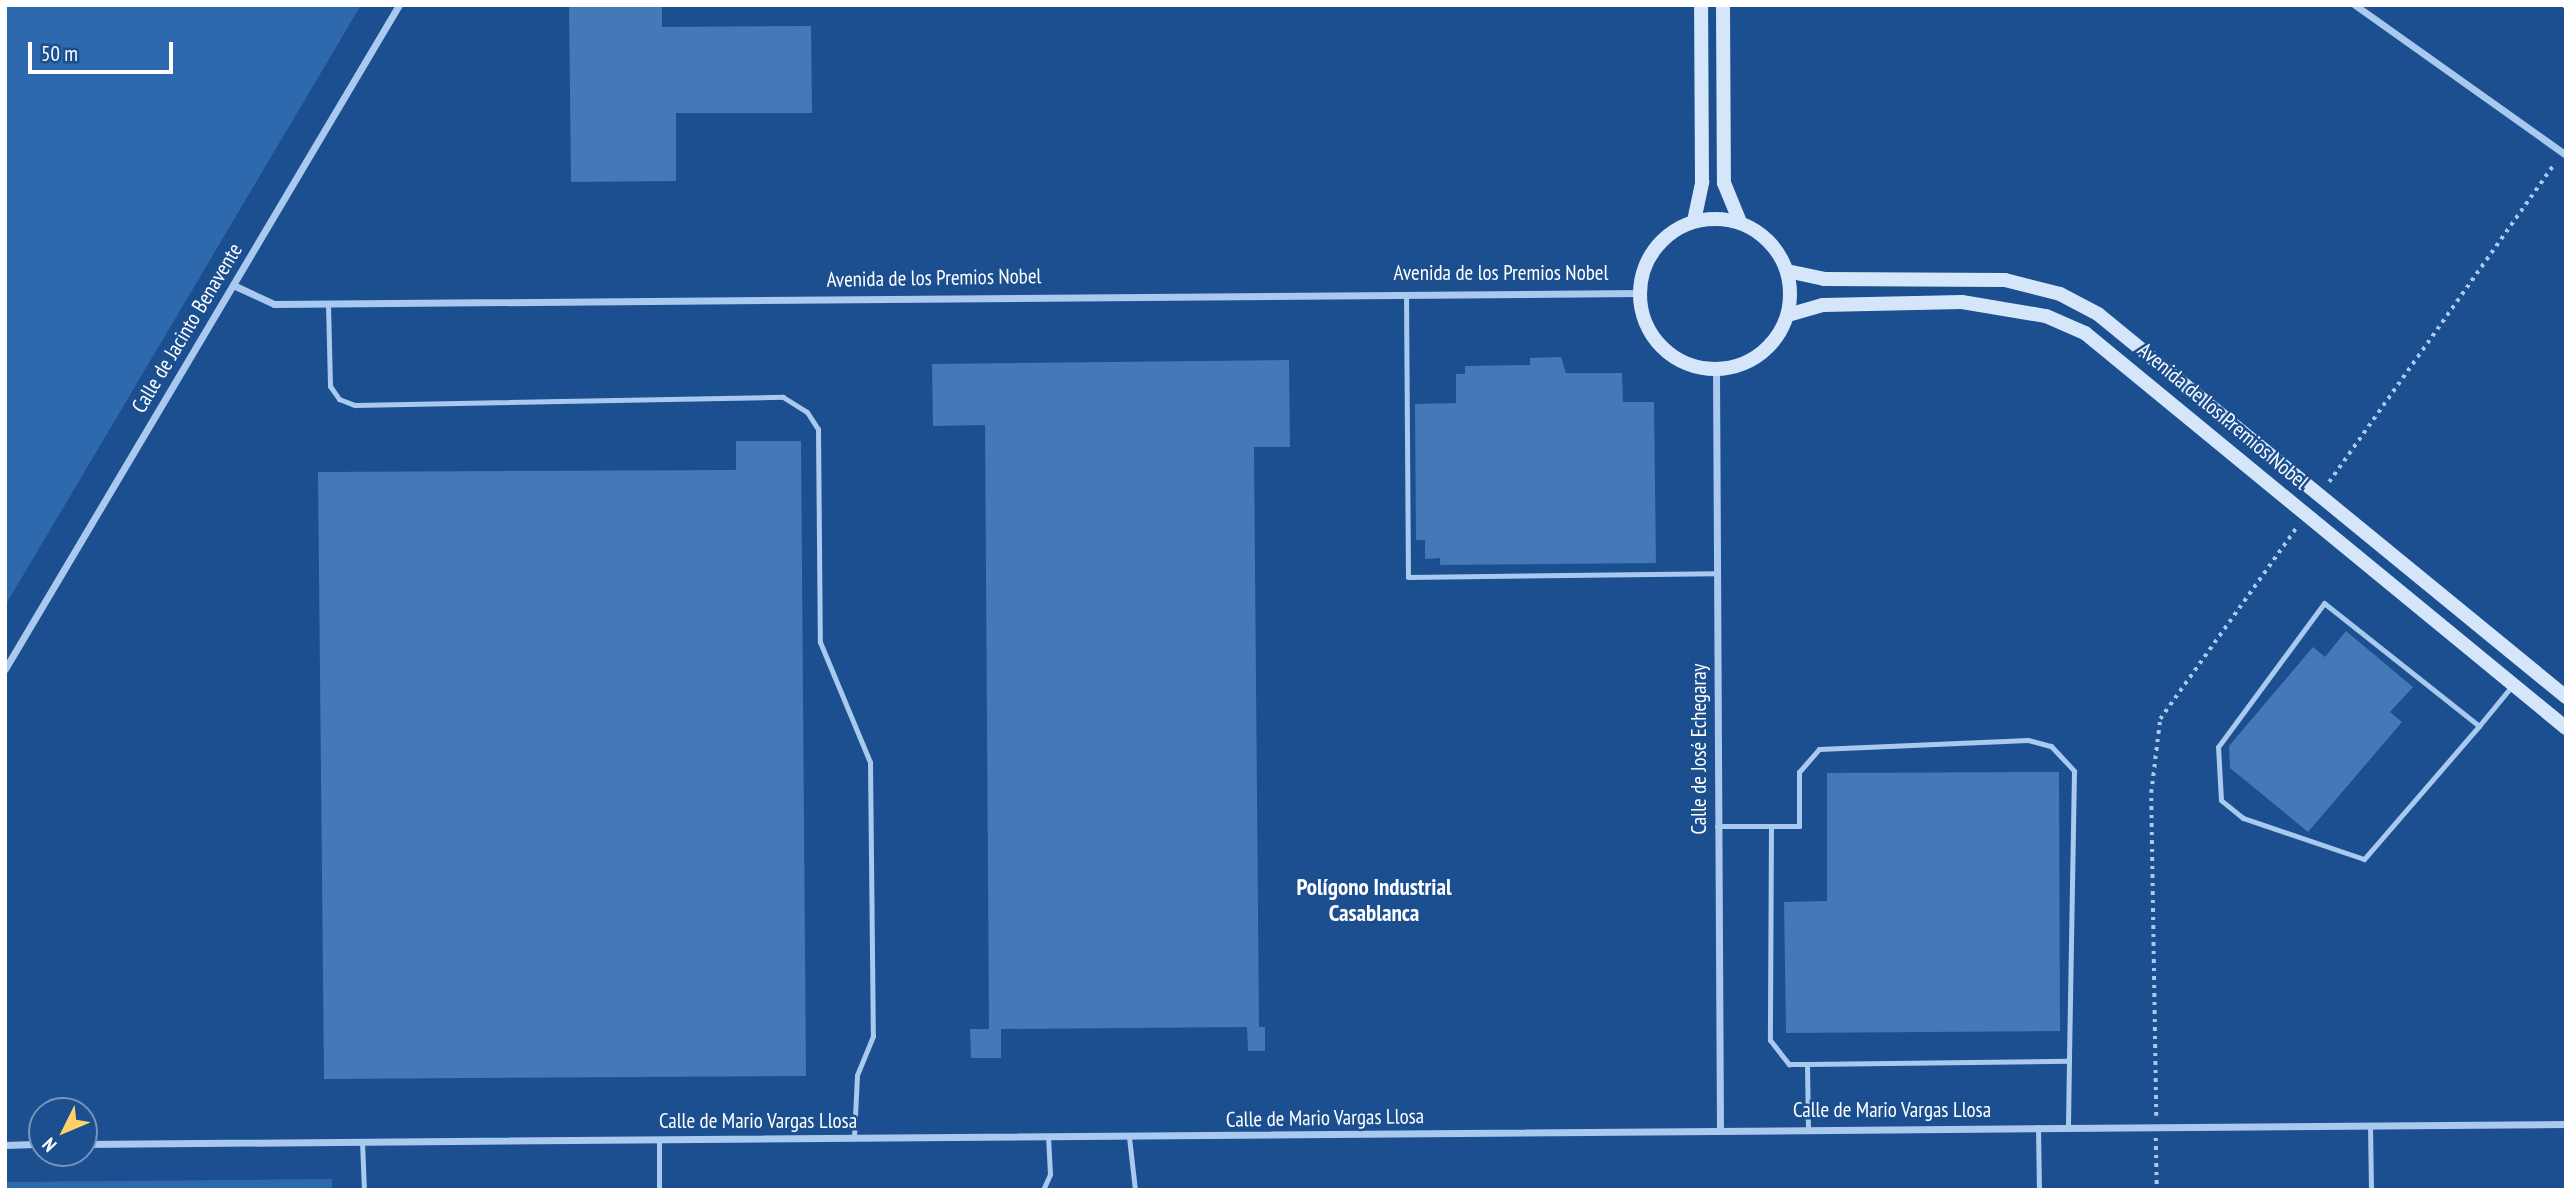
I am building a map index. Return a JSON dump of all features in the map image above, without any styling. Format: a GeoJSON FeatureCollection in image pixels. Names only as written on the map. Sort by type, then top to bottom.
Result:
{"type":"FeatureCollection","features":[{"type":"Feature","properties":{"kind":"street","name":"Calle de Jacinto Benavente"},"geometry":{"type":"LineString","coordinates":[[5,669],[399,5]]}},
{"type":"Feature","properties":{"kind":"street"},"geometry":{"type":"LineString","coordinates":[[1694,221],[1702,182],[1701,5]]}},
{"type":"Feature","properties":{"kind":"street"},"geometry":{"type":"LineString","coordinates":[[1723,5],[1724,183],[1740,222]]}},
{"type":"Feature","properties":{"kind":"street"},"geometry":{"type":"LineString","coordinates":[[2355,5],[2566,155]]}},
{"type":"Feature","properties":{"kind":"street"},"geometry":{"type":"LineString","coordinates":[[1694,221],[1740,222],[1765,237],[1787,271],[1788,316],[1762,354],[1716,369],[1671,355],[1648,327],[1640,293],[1653,251],[1694,221]]}},
{"type":"Feature","properties":{"kind":"street","name":"Avenida de los Premios Nobel"},"geometry":{"type":"LineString","coordinates":[[1787,271],[1824,279],[2004,280],[2060,294],[2098,314],[2566,697]]}},
{"type":"Feature","properties":{"kind":"street","name":"Avenida de los Premios Nobel"},"geometry":{"type":"LineString","coordinates":[[233,285],[274,304],[1640,293]]}},
{"type":"Feature","properties":{"kind":"street","name":"Avenida de los Premios Nobel"},"geometry":{"type":"LineString","coordinates":[[1788,316],[1824,305],[1975,303],[2046,316],[2085,333],[2566,728]]}},
{"type":"Feature","properties":{"kind":"street","name":"Calle de José Echegaray"},"geometry":{"type":"LineString","coordinates":[[1716,369],[1720,1129]]}},
{"type":"Feature","properties":{"kind":"street","name":"Calle de Mario Vargas Llosa"},"geometry":{"type":"LineString","coordinates":[[98,1144],[2566,1124]]}},
{"type":"Feature","properties":{"kind":"street"},"geometry":{"type":"LineString","coordinates":[[5,1144],[28,1144]]}},
{"type":"Feature","properties":{"kind":"lane"},"geometry":{"type":"LineString","coordinates":[[1406,294],[1408,577],[1716,573]]}},
{"type":"Feature","properties":{"kind":"lane"},"geometry":{"type":"LineString","coordinates":[[328,303],[330,386],[339,399],[355,405],[783,397],[813,420],[822,447],[820,642],[870,762],[873,1036],[857,1075],[854,1137]]}},
{"type":"Feature","properties":{"kind":"lane"},"geometry":{"type":"LineString","coordinates":[[2479,726],[2324,603],[2218,747],[2221,800],[2244,818],[2364,859],[2479,726],[2513,684]]}},
{"type":"Feature","properties":{"kind":"lane"},"geometry":{"type":"LineString","coordinates":[[1717,826],[1799,826],[1799,772],[1819,749],[2028,740],[2051,746],[2074,771],[2068,1128]]}},
{"type":"Feature","properties":{"kind":"lane"},"geometry":{"type":"LineString","coordinates":[[1771,826],[1770,1040],[1789,1064],[2068,1061]]}},
{"type":"Feature","properties":{"kind":"lane"},"geometry":{"type":"LineString","coordinates":[[1807,1064],[1808,1128]]}},
{"type":"Feature","properties":{"kind":"lane"},"geometry":{"type":"LineString","coordinates":[[2370,1125],[2371,1190]]}},
{"type":"Feature","properties":{"kind":"lane"},"geometry":{"type":"LineString","coordinates":[[2038,1127],[2039,1190]]}},
{"type":"Feature","properties":{"kind":"lane"},"geometry":{"type":"LineString","coordinates":[[1129,1137],[1135,1190]]}},
{"type":"Feature","properties":{"kind":"lane"},"geometry":{"type":"LineString","coordinates":[[1042,1190],[1051,1174],[1048,1138]]}},
{"type":"Feature","properties":{"kind":"lane"},"geometry":{"type":"LineString","coordinates":[[659,1139],[659,1190]]}},
{"type":"Feature","properties":{"kind":"lane"},"geometry":{"type":"LineString","coordinates":[[362,1141],[364,1190]]}},
{"type":"Feature","properties":{"kind":"shaded area"},"geometry":{"type":"Polygon","coordinates":[[[5,5],[361,5],[5,606],[5,5]]]}},
{"type":"Feature","properties":{"kind":"shaded area"},"geometry":{"type":"Polygon","coordinates":[[[332,1179],[332,1190],[5,1190],[5,1182],[332,1179]]]}},
{"type":"Feature","properties":{"kind":"building"},"geometry":{"type":"Polygon","coordinates":[[[569,5],[662,5],[662,27],[811,26],[812,113],[676,113],[676,181],[571,182],[569,5]]]}},
{"type":"Feature","properties":{"kind":"building"},"geometry":{"type":"Polygon","coordinates":[[[1561,357],[1566,373],[1622,373],[1623,402],[1654,402],[1656,563],[1440,565],[1440,558],[1425,559],[1425,540],[1416,540],[1415,404],[1456,403],[1456,374],[1465,374],[1465,366],[1530,365],[1530,358],[1561,357]]]}},
{"type":"Feature","properties":{"kind":"building"},"geometry":{"type":"Polygon","coordinates":[[[1289,360],[1290,447],[1254,447],[1259,1027],[1265,1027],[1265,1051],[1248,1051],[1247,1027],[1001,1029],[1001,1058],[971,1058],[970,1029],[989,1029],[985,425],[933,426],[932,364],[1289,360]]]}},
{"type":"Feature","properties":{"kind":"building"},"geometry":{"type":"Polygon","coordinates":[[[736,441],[801,441],[806,1076],[324,1079],[318,472],[736,470],[736,441]]]}},
{"type":"Feature","properties":{"kind":"building"},"geometry":{"type":"Polygon","coordinates":[[[2346,631],[2413,687],[2390,712],[2402,722],[2308,832],[2230,768],[2229,746],[2313,647],[2325,657],[2346,631]]]}},
{"type":"Feature","properties":{"kind":"building"},"geometry":{"type":"Polygon","coordinates":[[[2059,772],[2060,1031],[1786,1033],[1784,902],[1827,901],[1827,773],[2059,772]]]}},
{"type":"Feature","properties":{"kind":"district","name":"Polígono Industrial Casablanca"},"geometry":{"type":"Point","coordinates":[1374,900]}}]}
